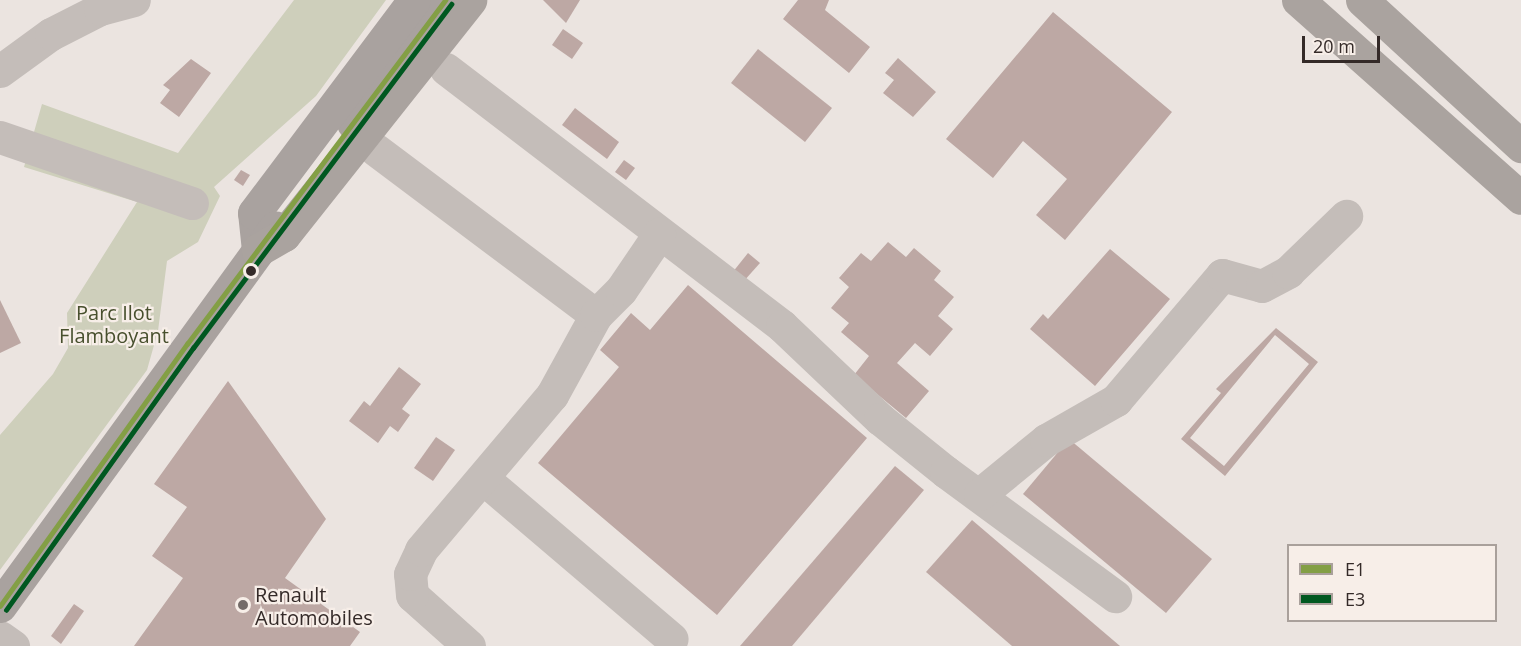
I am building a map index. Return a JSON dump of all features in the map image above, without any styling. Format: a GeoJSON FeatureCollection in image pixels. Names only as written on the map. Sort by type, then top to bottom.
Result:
{"type":"FeatureCollection","features":[{"type":"Feature","properties":{"kind":"highway"},"geometry":{"type":"LineString","coordinates":[[258,250],[284,235],[470,0]]}},
{"type":"Feature","properties":{"kind":"highway"},"geometry":{"type":"LineString","coordinates":[[1298,0],[1521,198]]}},
{"type":"Feature","properties":{"kind":"highway"},"geometry":{"type":"LineString","coordinates":[[1362,0],[1521,146]]}},
{"type":"Feature","properties":{"kind":"main road"},"geometry":{"type":"LineString","coordinates":[[258,250],[254,213],[414,0]]}},
{"type":"Feature","properties":{"kind":"main road"},"geometry":{"type":"LineString","coordinates":[[0,606],[258,250],[445,0]]}},
{"type":"Feature","properties":{"kind":"street"},"geometry":{"type":"LineString","coordinates":[[0,71],[51,34],[100,9],[135,0]]}},
{"type":"Feature","properties":{"kind":"street"},"geometry":{"type":"LineString","coordinates":[[446,69],[782,326],[880,419],[1115,596]]}},
{"type":"Feature","properties":{"kind":"street"},"geometry":{"type":"LineString","coordinates":[[0,137],[192,203]]}},
{"type":"Feature","properties":{"kind":"street"},"geometry":{"type":"LineString","coordinates":[[376,150],[596,315]]}},
{"type":"Feature","properties":{"kind":"street"},"geometry":{"type":"LineString","coordinates":[[980,494],[1046,440],[1116,400],[1222,275],[1262,286],[1288,272],[1346,216]]}},
{"type":"Feature","properties":{"kind":"street"},"geometry":{"type":"LineString","coordinates":[[469,646],[412,595],[410,574],[421,550],[485,480],[552,395],[596,315],[621,290],[659,234]]}},
{"type":"Feature","properties":{"kind":"street"},"geometry":{"type":"LineString","coordinates":[[485,480],[672,639]]}},
{"type":"Feature","properties":{"kind":"street"},"geometry":{"type":"LineString","coordinates":[[0,637],[13,646]]}},
{"type":"Feature","properties":{"kind":"green space","name":"Parc Ilot Flamboyant"},"geometry":{"type":"Polygon","coordinates":[[[294,0],[386,0],[316,96],[214,187],[220,196],[198,242],[167,261],[158,331],[147,370],[0,570],[0,435],[53,374],[68,348],[67,313],[137,202],[24,167],[42,104],[178,153],[294,0]]]}},
{"type":"Feature","properties":{"kind":"building"},"geometry":{"type":"Polygon","coordinates":[[[543,0],[580,0],[566,23],[543,0]]]}},
{"type":"Feature","properties":{"kind":"building"},"geometry":{"type":"Polygon","coordinates":[[[798,0],[829,0],[825,10],[870,47],[849,73],[783,19],[798,0]]]}},
{"type":"Feature","properties":{"kind":"building"},"geometry":{"type":"Polygon","coordinates":[[[1053,12],[1172,112],[1065,240],[1036,215],[1067,179],[1023,141],[993,178],[946,139],[1053,12]]]}},
{"type":"Feature","properties":{"kind":"building"},"geometry":{"type":"Polygon","coordinates":[[[563,29],[583,43],[572,59],[552,45],[563,29]]]}},
{"type":"Feature","properties":{"kind":"building"},"geometry":{"type":"Polygon","coordinates":[[[758,49],[832,108],[805,142],[731,83],[758,49]]]}},
{"type":"Feature","properties":{"kind":"building"},"geometry":{"type":"Polygon","coordinates":[[[898,58],[936,92],[913,117],[883,93],[894,80],[885,73],[898,58]]]}},
{"type":"Feature","properties":{"kind":"building"},"geometry":{"type":"Polygon","coordinates":[[[191,59],[211,73],[179,117],[160,103],[170,90],[163,85],[191,59]]]}},
{"type":"Feature","properties":{"kind":"building"},"geometry":{"type":"Polygon","coordinates":[[[575,108],[619,142],[607,159],[562,125],[575,108]]]}},
{"type":"Feature","properties":{"kind":"building"},"geometry":{"type":"Polygon","coordinates":[[[624,160],[635,168],[626,180],[615,172],[624,160]]]}},
{"type":"Feature","properties":{"kind":"building"},"geometry":{"type":"Polygon","coordinates":[[[241,170],[250,175],[243,186],[234,180],[241,170]]]}},
{"type":"Feature","properties":{"kind":"building"},"geometry":{"type":"Polygon","coordinates":[[[888,242],[906,257],[914,248],[941,271],[934,280],[954,297],[938,316],[953,329],[930,356],[915,343],[897,363],[929,391],[906,418],[854,375],[869,356],[841,332],[849,323],[831,308],[849,287],[839,278],[861,253],[871,261],[888,242]]]}},
{"type":"Feature","properties":{"kind":"building"},"geometry":{"type":"Polygon","coordinates":[[[1110,249],[1170,299],[1095,386],[1030,329],[1043,314],[1048,319],[1110,249]]]}},
{"type":"Feature","properties":{"kind":"building"},"geometry":{"type":"Polygon","coordinates":[[[748,253],[760,263],[743,282],[732,273],[748,253]]]}},
{"type":"Feature","properties":{"kind":"building"},"geometry":{"type":"Polygon","coordinates":[[[688,285],[867,438],[717,615],[538,463],[619,367],[600,350],[631,313],[650,330],[688,285]]]}},
{"type":"Feature","properties":{"kind":"building"},"geometry":{"type":"Polygon","coordinates":[[[0,300],[21,343],[0,353],[0,300]]]}},
{"type":"Feature","properties":{"kind":"building"},"geometry":{"type":"Polygon","coordinates":[[[1276,328],[1318,362],[1225,476],[1181,439],[1221,393],[1216,389],[1276,328]],[[1275,335],[1190,438],[1224,466],[1309,364],[1275,335]]]}},
{"type":"Feature","properties":{"kind":"building"},"geometry":{"type":"Polygon","coordinates":[[[399,367],[421,384],[402,409],[410,415],[398,432],[390,426],[378,443],[349,421],[364,401],[370,406],[399,367]]]}},
{"type":"Feature","properties":{"kind":"building"},"geometry":{"type":"Polygon","coordinates":[[[228,381],[326,519],[285,578],[360,632],[350,646],[134,646],[183,578],[152,556],[187,507],[154,484],[228,381]]]}},
{"type":"Feature","properties":{"kind":"building"},"geometry":{"type":"Polygon","coordinates":[[[436,437],[455,450],[433,481],[414,468],[436,437]]]}},
{"type":"Feature","properties":{"kind":"building"},"geometry":{"type":"Polygon","coordinates":[[[1069,439],[1212,559],[1166,613],[1023,494],[1069,439]]]}},
{"type":"Feature","properties":{"kind":"building"},"geometry":{"type":"Polygon","coordinates":[[[895,466],[924,490],[792,646],[740,646],[895,466]]]}},
{"type":"Feature","properties":{"kind":"building"},"geometry":{"type":"Polygon","coordinates":[[[972,520],[1120,646],[1012,646],[926,572],[972,520]]]}},
{"type":"Feature","properties":{"kind":"building"},"geometry":{"type":"Polygon","coordinates":[[[74,604],[84,611],[61,644],[51,636],[74,604]]]}},
{"type":"Feature","properties":{"kind":"transit line","name":"E1"},"geometry":{"type":"LineString","coordinates":[[0,606],[187,344],[445,0]]}},
{"type":"Feature","properties":{"kind":"transit line","name":"E3"},"geometry":{"type":"LineString","coordinates":[[6,610],[193,348],[451,4]]}},
{"type":"Feature","properties":{"kind":"place","name":"Renault Automobiles"},"geometry":{"type":"Point","coordinates":[243,605]}}]}
